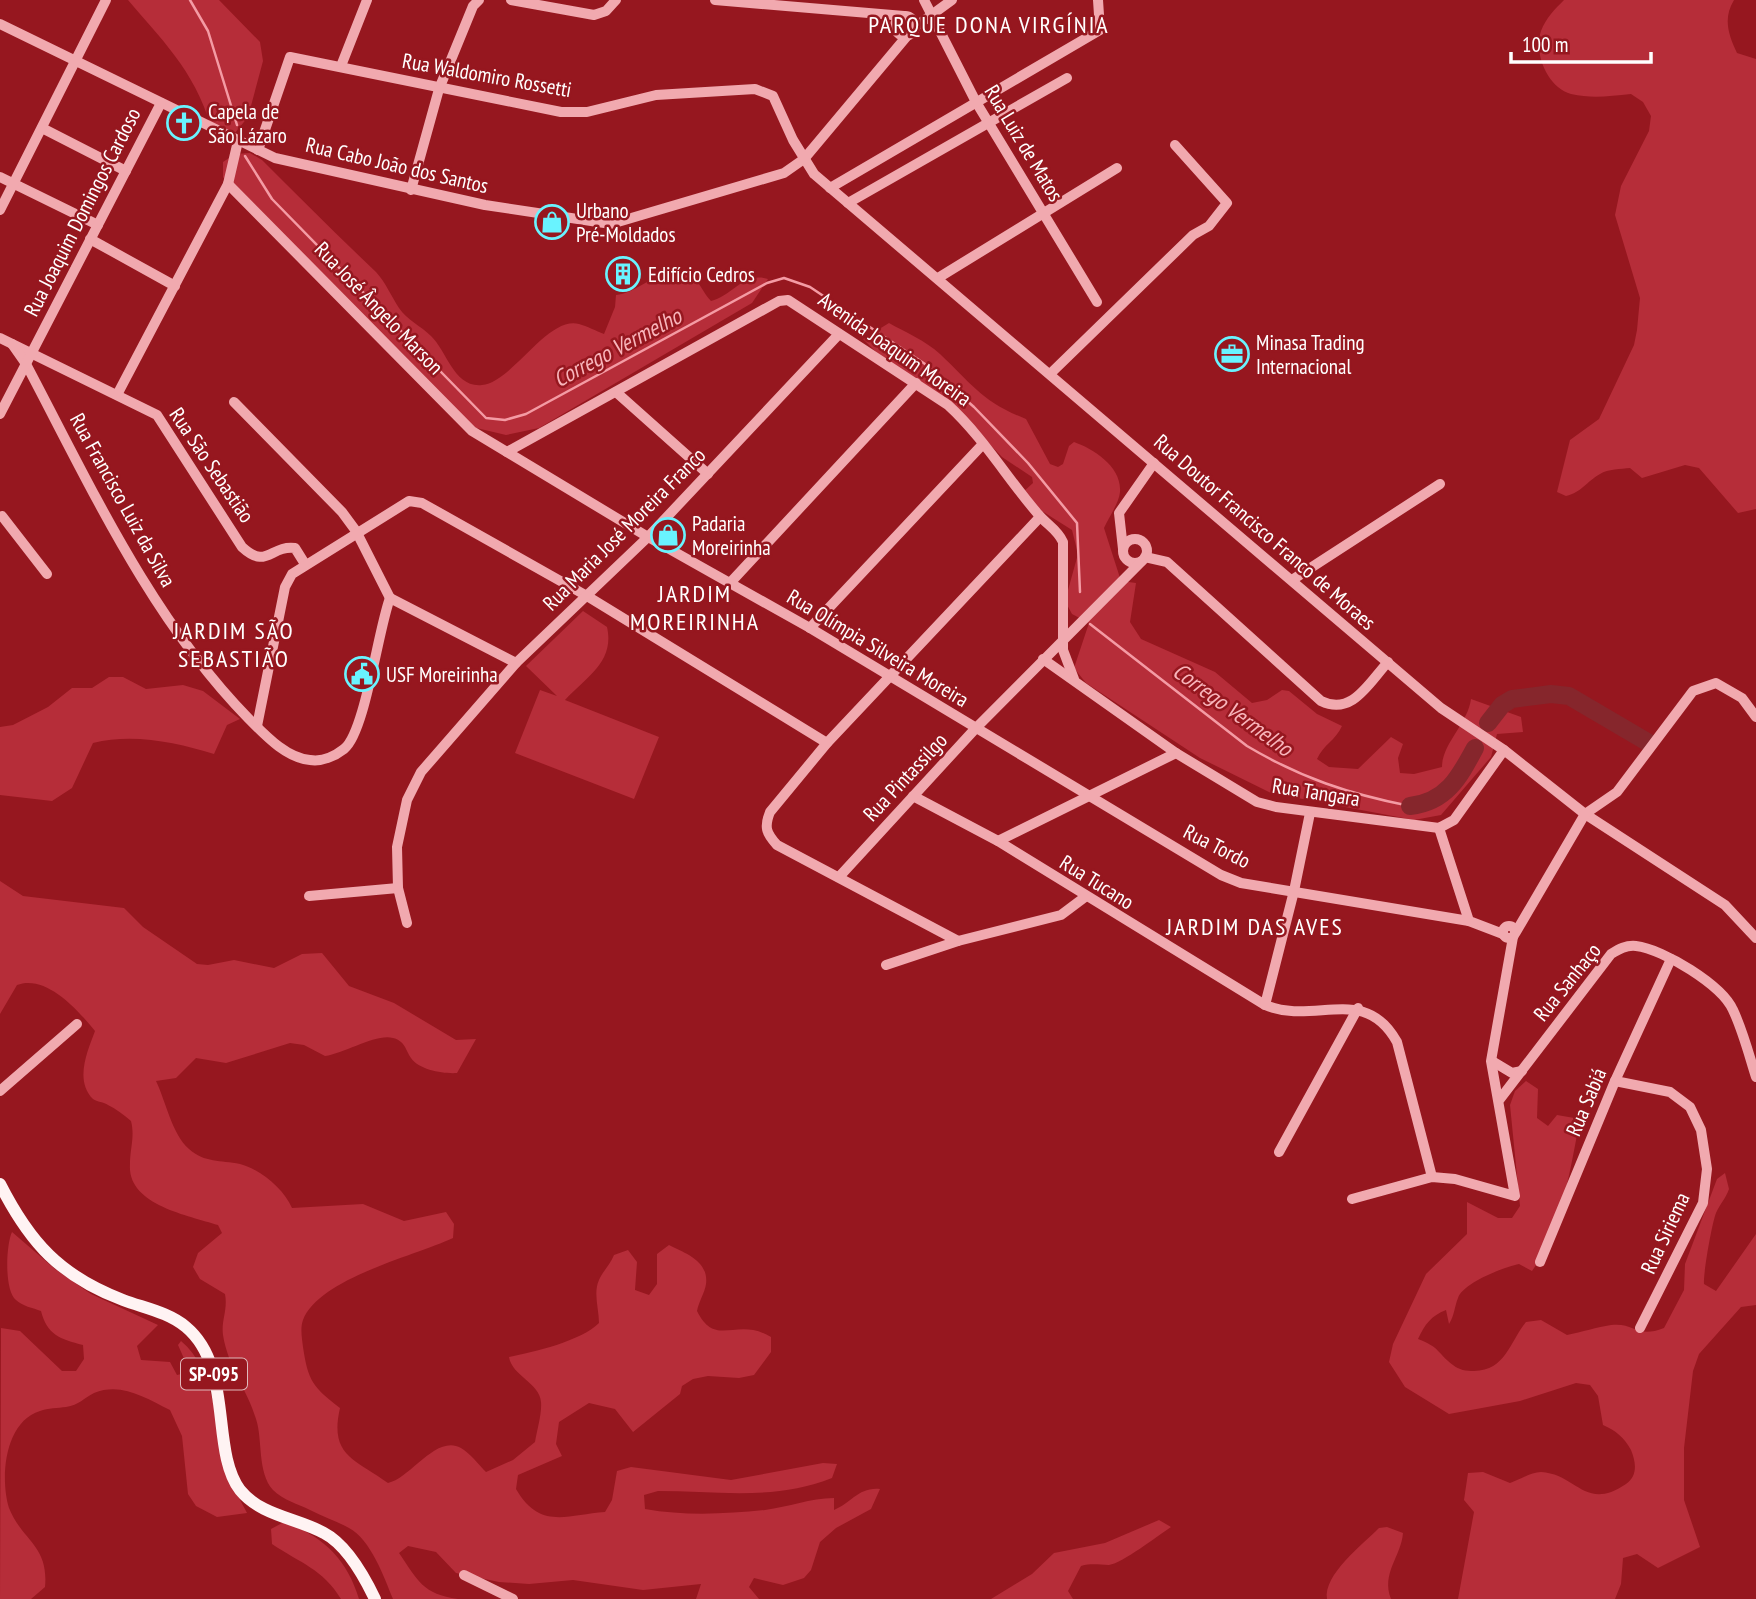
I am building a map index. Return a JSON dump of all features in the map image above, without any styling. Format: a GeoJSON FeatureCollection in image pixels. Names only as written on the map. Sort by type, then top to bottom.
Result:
{"type":"FeatureCollection","features":[{"type":"Feature","properties":{"kind":"main road","name":"SP-095"},"geometry":{"type":"LineString","coordinates":[[0,1184],[13,1209],[45,1252],[71,1276],[120,1299],[169,1316],[187,1328],[200,1343],[212,1368],[230,1465],[240,1489],[262,1509],[326,1533],[347,1553],[375,1599]]}},
{"type":"Feature","properties":{"kind":"street"},"geometry":{"type":"LineString","coordinates":[[0,210],[106,0]]}},
{"type":"Feature","properties":{"kind":"street"},"geometry":{"type":"LineString","coordinates":[[341,66],[367,0]]}},
{"type":"Feature","properties":{"kind":"street"},"geometry":{"type":"LineString","coordinates":[[411,190],[439,89],[472,6],[479,0]]}},
{"type":"Feature","properties":{"kind":"street"},"geometry":{"type":"LineString","coordinates":[[511,0],[594,15],[606,11],[616,0]]}},
{"type":"Feature","properties":{"kind":"street"},"geometry":{"type":"LineString","coordinates":[[715,0],[801,4],[906,16],[942,6],[952,0]]}},
{"type":"Feature","properties":{"kind":"street"},"geometry":{"type":"LineString","coordinates":[[830,188],[1100,30],[1098,0]]}},
{"type":"Feature","properties":{"kind":"street"},"geometry":{"type":"LineString","coordinates":[[900,31],[915,27],[929,8]]}},
{"type":"Feature","properties":{"kind":"street","name":"Rua Luiz de Matos"},"geometry":{"type":"LineString","coordinates":[[929,8],[976,103],[1097,302]]}},
{"type":"Feature","properties":{"kind":"street"},"geometry":{"type":"LineString","coordinates":[[886,15],[900,31]]}},
{"type":"Feature","properties":{"kind":"street"},"geometry":{"type":"LineString","coordinates":[[906,16],[915,27]]}},
{"type":"Feature","properties":{"kind":"street"},"geometry":{"type":"LineString","coordinates":[[804,159],[893,52],[906,16]]}},
{"type":"Feature","properties":{"kind":"street","name":"Rua Cabo João dos Santos"},"geometry":{"type":"LineString","coordinates":[[0,24],[275,158],[485,205],[611,224],[785,173],[804,159]]}},
{"type":"Feature","properties":{"kind":"street","name":"Rua Waldomiro Rossetti"},"geometry":{"type":"LineString","coordinates":[[258,150],[290,57],[561,112],[587,112],[656,94],[755,89],[773,96],[804,159]]}},
{"type":"Feature","properties":{"kind":"street"},"geometry":{"type":"LineString","coordinates":[[848,203],[1067,78]]}},
{"type":"Feature","properties":{"kind":"street","name":"Rua Joaquim Domingos Cardoso"},"geometry":{"type":"LineString","coordinates":[[0,414],[161,103]]}},
{"type":"Feature","properties":{"kind":"street"},"geometry":{"type":"LineString","coordinates":[[41,128],[126,171]]}},
{"type":"Feature","properties":{"kind":"street"},"geometry":{"type":"LineString","coordinates":[[118,393],[228,184],[239,141]]}},
{"type":"Feature","properties":{"kind":"street"},"geometry":{"type":"LineString","coordinates":[[1050,374],[1193,235],[1209,226],[1227,203],[1175,145]]}},
{"type":"Feature","properties":{"kind":"street","name":"Rua Doutor Francisco Franco de Moraes"},"geometry":{"type":"LineString","coordinates":[[804,159],[814,174],[830,188],[1440,708],[1504,750],[1585,814],[1725,905],[1756,938]]}},
{"type":"Feature","properties":{"kind":"street"},"geometry":{"type":"LineString","coordinates":[[938,278],[1117,168]]}},
{"type":"Feature","properties":{"kind":"street"},"geometry":{"type":"LineString","coordinates":[[0,177],[97,225]]}},
{"type":"Feature","properties":{"kind":"street","name":"Rua José Ângelo Marson"},"geometry":{"type":"LineString","coordinates":[[228,184],[472,431],[507,452]]}},
{"type":"Feature","properties":{"kind":"street"},"geometry":{"type":"LineString","coordinates":[[90,240],[175,286]]}},
{"type":"Feature","properties":{"kind":"street","name":"Avenida Joaquim Moreira"},"geometry":{"type":"LineString","coordinates":[[507,452],[779,301],[788,300],[948,405],[983,443],[1040,517],[1059,532],[1063,542],[1063,638],[1066,660],[1074,679]]}},
{"type":"Feature","properties":{"kind":"street","name":"Rua Maria José Moreira Franco"},"geometry":{"type":"LineString","coordinates":[[407,923],[398,888],[397,847],[407,800],[436,751],[516,663],[648,537],[839,334]]}},
{"type":"Feature","properties":{"kind":"street","name":"Rua São Sebastião"},"geometry":{"type":"LineString","coordinates":[[0,338],[118,393],[157,415],[167,425],[242,547],[253,556],[262,558],[286,547],[295,548],[305,564]]}},
{"type":"Feature","properties":{"kind":"street","name":"Rua Francisco Luiz da Silva"},"geometry":{"type":"LineString","coordinates":[[12,344],[26,364],[133,562],[184,645],[237,706],[292,754],[310,760],[328,758],[346,748],[358,731],[380,624],[390,598]]}},
{"type":"Feature","properties":{"kind":"street"},"geometry":{"type":"LineString","coordinates":[[730,583],[916,383]]}},
{"type":"Feature","properties":{"kind":"street"},"geometry":{"type":"LineString","coordinates":[[616,392],[708,474]]}},
{"type":"Feature","properties":{"kind":"street"},"geometry":{"type":"LineString","coordinates":[[234,402],[342,512],[356,531],[390,598],[516,663]]}},
{"type":"Feature","properties":{"kind":"street"},"geometry":{"type":"LineString","coordinates":[[810,628],[983,443]]}},
{"type":"Feature","properties":{"kind":"street","name":"Rua Olímpia Silveira Moreira"},"geometry":{"type":"LineString","coordinates":[[507,452],[648,537],[810,628],[975,729]]}},
{"type":"Feature","properties":{"kind":"street"},"geometry":{"type":"LineString","coordinates":[[1154,463],[1119,513],[1124,554],[1133,563],[1143,559],[1167,562],[1321,701],[1335,708],[1347,706],[1388,662]]}},
{"type":"Feature","properties":{"kind":"street"},"geometry":{"type":"LineString","coordinates":[[1292,580],[1440,484]]}},
{"type":"Feature","properties":{"kind":"street"},"geometry":{"type":"LineString","coordinates":[[257,726],[285,587],[292,574],[356,531],[409,501],[422,503],[587,596],[827,743]]}},
{"type":"Feature","properties":{"kind":"street"},"geometry":{"type":"LineString","coordinates":[[1,514],[47,573]]}},
{"type":"Feature","properties":{"kind":"street"},"geometry":{"type":"LineString","coordinates":[[958,941],[777,845],[768,836],[765,825],[770,812],[827,743],[1040,517]]}},
{"type":"Feature","properties":{"kind":"street"},"geometry":{"type":"LineString","coordinates":[[1118,519],[1146,548],[1143,559]]}},
{"type":"Feature","properties":{"kind":"street"},"geometry":{"type":"LineString","coordinates":[[1118,584],[1128,541],[1137,540]]}},
{"type":"Feature","properties":{"kind":"street","name":"Rua Pintassilgo"},"geometry":{"type":"LineString","coordinates":[[838,877],[1077,622],[1143,559]]}},
{"type":"Feature","properties":{"kind":"street"},"geometry":{"type":"LineString","coordinates":[[1062,609],[1068,618],[1077,622]]}},
{"type":"Feature","properties":{"kind":"street","name":"Rua Tangara"},"geometry":{"type":"LineString","coordinates":[[1043,659],[1176,753],[1257,802],[1310,813],[1439,828]]}},
{"type":"Feature","properties":{"kind":"street"},"geometry":{"type":"LineString","coordinates":[[1352,1199],[1432,1177],[1455,1179],[1515,1196],[1500,1099],[1491,1061],[1509,932],[1523,920],[1585,814],[1617,792],[1693,691],[1716,683],[1742,698],[1756,717]]}},
{"type":"Feature","properties":{"kind":"street"},"geometry":{"type":"LineString","coordinates":[[237,706],[251,707],[261,703]]}},
{"type":"Feature","properties":{"kind":"street","name":"Rua Tordo"},"geometry":{"type":"LineString","coordinates":[[975,729],[1221,874],[1241,883],[1469,921],[1509,932]]}},
{"type":"Feature","properties":{"kind":"street"},"geometry":{"type":"LineString","coordinates":[[1469,921],[1439,828],[1454,820],[1504,750]]}},
{"type":"Feature","properties":{"kind":"street"},"geometry":{"type":"LineString","coordinates":[[998,841],[1176,753]]}},
{"type":"Feature","properties":{"kind":"street","name":"Rua Tucano"},"geometry":{"type":"LineString","coordinates":[[913,796],[998,841],[1085,897],[1265,1005],[1282,1012],[1358,1008]]}},
{"type":"Feature","properties":{"kind":"street"},"geometry":{"type":"LineString","coordinates":[[1265,1005],[1294,891],[1310,813]]}},
{"type":"Feature","properties":{"kind":"street"},"geometry":{"type":"LineString","coordinates":[[1459,885],[1484,925]]}},
{"type":"Feature","properties":{"kind":"street"},"geometry":{"type":"LineString","coordinates":[[309,895],[398,888]]}},
{"type":"Feature","properties":{"kind":"street"},"geometry":{"type":"LineString","coordinates":[[886,965],[958,941],[1061,915],[1085,897]]}},
{"type":"Feature","properties":{"kind":"street"},"geometry":{"type":"LineString","coordinates":[[1446,918],[1462,901]]}},
{"type":"Feature","properties":{"kind":"street","name":"Rua Sanhaço"},"geometry":{"type":"LineString","coordinates":[[1500,1099],[1611,954],[1625,946],[1637,946],[1671,959],[1720,990],[1733,1009],[1756,1077]]}},
{"type":"Feature","properties":{"kind":"street","name":"Rua Sabiá"},"geometry":{"type":"LineString","coordinates":[[1540,1262],[1615,1082],[1671,959]]}},
{"type":"Feature","properties":{"kind":"street"},"geometry":{"type":"LineString","coordinates":[[1279,1152],[1358,1008],[1375,1015],[1388,1026],[1396,1042],[1432,1177]]}},
{"type":"Feature","properties":{"kind":"street"},"geometry":{"type":"LineString","coordinates":[[0,1091],[77,1024]]}},
{"type":"Feature","properties":{"kind":"street"},"geometry":{"type":"LineString","coordinates":[[1491,1061],[1512,1073],[1522,1071]]}},
{"type":"Feature","properties":{"kind":"street","name":"Rua Siriema"},"geometry":{"type":"LineString","coordinates":[[1615,1082],[1670,1092],[1690,1107],[1701,1130],[1707,1169],[1703,1203],[1640,1328]]}},
{"type":"Feature","properties":{"kind":"street"},"geometry":{"type":"LineString","coordinates":[[464,1575],[513,1599]]}},
{"type":"Feature","properties":{"kind":"shaded area"},"geometry":{"type":"Polygon","coordinates":[[[128,0],[219,0],[260,42],[263,61],[248,117],[230,139],[215,139],[191,79],[169,48],[128,0]]]}},
{"type":"Feature","properties":{"kind":"shaded area"},"geometry":{"type":"Polygon","coordinates":[[[1564,0],[1734,0],[1728,20],[1731,39],[1737,53],[1756,59],[1756,509],[1738,513],[1699,468],[1685,465],[1642,478],[1630,468],[1611,470],[1600,474],[1571,494],[1566,496],[1557,492],[1570,440],[1599,419],[1634,345],[1640,298],[1615,215],[1621,186],[1649,131],[1651,116],[1643,102],[1631,94],[1579,96],[1555,85],[1549,77],[1541,59],[1539,40],[1545,22],[1564,0]]]}},
{"type":"Feature","properties":{"kind":"shaded area"},"geometry":{"type":"Polygon","coordinates":[[[250,153],[262,160],[376,272],[402,312],[431,336],[458,375],[472,384],[482,385],[494,381],[542,339],[567,324],[579,324],[604,334],[615,307],[616,295],[635,289],[666,273],[686,272],[694,278],[711,301],[752,278],[768,279],[752,303],[539,428],[506,435],[468,426],[403,354],[231,189],[223,177],[223,162],[235,154],[250,153]]]}},
{"type":"Feature","properties":{"kind":"shaded area"},"geometry":{"type":"Polygon","coordinates":[[[889,323],[934,349],[988,399],[1026,419],[1050,464],[1058,467],[1063,464],[1069,446],[1074,442],[1098,454],[1112,467],[1120,492],[1104,528],[1121,581],[1136,583],[1130,622],[1141,639],[1215,672],[1252,703],[1267,700],[1282,690],[1289,691],[1317,714],[1342,726],[1317,759],[1329,767],[1358,769],[1391,737],[1403,744],[1398,758],[1400,773],[1414,774],[1442,767],[1446,750],[1465,717],[1471,699],[1521,717],[1523,732],[1497,734],[1491,757],[1441,815],[1414,820],[1271,793],[1200,758],[1086,683],[1074,668],[1089,623],[1072,614],[1065,601],[1078,554],[1072,530],[1026,501],[1022,493],[1033,483],[1032,477],[1002,457],[952,405],[895,371],[863,339],[889,323]]]}},
{"type":"Feature","properties":{"kind":"shaded area"},"geometry":{"type":"Polygon","coordinates":[[[583,611],[607,627],[607,650],[597,668],[565,700],[659,737],[634,799],[515,753],[540,690],[557,696],[526,666],[583,611]]]}},
{"type":"Feature","properties":{"kind":"shaded area"},"geometry":{"type":"Polygon","coordinates":[[[109,677],[123,677],[146,689],[183,685],[203,691],[240,719],[227,725],[214,754],[154,740],[108,740],[93,743],[72,788],[52,801],[0,795],[0,727],[13,725],[48,707],[72,688],[92,688],[109,677]]]}},
{"type":"Feature","properties":{"kind":"shaded area"},"geometry":{"type":"Polygon","coordinates":[[[0,881],[23,896],[124,908],[143,927],[197,964],[208,965],[234,960],[274,968],[302,954],[322,953],[349,986],[394,1003],[456,1040],[476,1039],[457,1073],[439,1072],[420,1066],[400,1041],[386,1037],[325,1056],[304,1045],[290,1043],[226,1063],[196,1058],[176,1078],[156,1081],[178,1135],[189,1149],[207,1159],[240,1164],[255,1170],[277,1187],[292,1208],[363,1204],[404,1221],[446,1212],[454,1224],[453,1238],[347,1280],[312,1305],[303,1320],[302,1340],[310,1376],[318,1388],[340,1408],[338,1437],[355,1461],[388,1483],[433,1452],[452,1445],[461,1448],[486,1472],[513,1460],[535,1442],[541,1402],[536,1390],[515,1369],[509,1357],[569,1340],[599,1323],[597,1285],[614,1255],[628,1250],[637,1262],[635,1290],[649,1295],[657,1284],[657,1254],[669,1245],[695,1259],[704,1269],[706,1284],[697,1311],[704,1322],[720,1330],[759,1331],[771,1337],[771,1352],[754,1375],[693,1379],[682,1386],[680,1394],[633,1432],[615,1409],[589,1403],[559,1422],[556,1444],[562,1456],[518,1475],[516,1489],[525,1502],[544,1515],[555,1517],[605,1512],[612,1500],[617,1471],[631,1467],[731,1480],[823,1463],[837,1464],[832,1478],[811,1485],[789,1490],[746,1493],[658,1491],[644,1495],[645,1509],[735,1513],[834,1498],[834,1510],[866,1490],[880,1489],[871,1509],[836,1528],[820,1542],[811,1570],[804,1578],[783,1585],[754,1578],[749,1587],[759,1599],[696,1599],[701,1584],[643,1590],[573,1580],[529,1584],[499,1582],[456,1573],[436,1552],[408,1546],[399,1553],[422,1585],[437,1594],[458,1599],[393,1599],[376,1560],[357,1534],[291,1502],[273,1490],[268,1483],[262,1465],[256,1419],[225,1347],[225,1294],[200,1279],[193,1267],[198,1253],[222,1233],[218,1225],[162,1206],[138,1189],[132,1178],[130,1164],[131,1121],[105,1103],[93,1099],[84,1083],[84,1065],[95,1031],[61,996],[50,989],[28,983],[17,985],[0,1014],[0,881]]]}},
{"type":"Feature","properties":{"kind":"shaded area"},"geometry":{"type":"Polygon","coordinates":[[[1526,1081],[1538,1089],[1537,1118],[1548,1126],[1557,1115],[1580,1119],[1564,1198],[1550,1238],[1532,1271],[1519,1264],[1485,1276],[1461,1292],[1449,1324],[1446,1310],[1432,1318],[1423,1329],[1418,1339],[1435,1348],[1455,1367],[1474,1371],[1493,1366],[1506,1354],[1526,1322],[1541,1320],[1567,1335],[1611,1325],[1647,1332],[1664,1328],[1684,1290],[1685,1264],[1717,1179],[1725,1173],[1729,1189],[1714,1219],[1704,1284],[1716,1291],[1756,1234],[1756,1305],[1741,1307],[1699,1354],[1693,1371],[1684,1448],[1684,1500],[1700,1547],[1658,1568],[1637,1554],[1623,1558],[1621,1584],[1615,1599],[1458,1599],[1474,1512],[1464,1500],[1468,1473],[1483,1472],[1510,1483],[1541,1472],[1553,1474],[1591,1493],[1600,1494],[1612,1492],[1633,1477],[1635,1464],[1631,1450],[1626,1441],[1603,1425],[1598,1396],[1590,1385],[1576,1383],[1520,1401],[1449,1414],[1405,1387],[1389,1362],[1393,1344],[1426,1274],[1467,1234],[1467,1202],[1498,1218],[1512,1218],[1520,1206],[1510,1105],[1515,1091],[1526,1081]]]}},
{"type":"Feature","properties":{"kind":"shaded area"},"geometry":{"type":"Polygon","coordinates":[[[12,1232],[55,1269],[91,1294],[158,1325],[137,1346],[141,1360],[170,1362],[177,1375],[190,1372],[178,1345],[181,1341],[193,1353],[202,1368],[214,1405],[230,1478],[247,1513],[217,1517],[196,1506],[188,1494],[182,1436],[170,1410],[152,1401],[114,1389],[94,1393],[71,1406],[40,1411],[28,1417],[19,1427],[12,1439],[5,1467],[9,1508],[43,1562],[45,1587],[31,1599],[0,1599],[1,1328],[20,1331],[62,1371],[76,1371],[84,1359],[83,1345],[56,1335],[47,1326],[41,1311],[21,1304],[12,1295],[7,1267],[12,1232]]]}},
{"type":"Feature","properties":{"kind":"shaded area"},"geometry":{"type":"Polygon","coordinates":[[[1159,1520],[1171,1527],[1140,1549],[1109,1565],[1081,1566],[1068,1591],[1073,1599],[991,1599],[1032,1574],[1054,1553],[1105,1543],[1159,1520]]]}},
{"type":"Feature","properties":{"kind":"shaded area"},"geometry":{"type":"Polygon","coordinates":[[[284,1522],[310,1534],[332,1551],[348,1572],[359,1599],[341,1599],[319,1573],[272,1544],[271,1529],[284,1522]]]}},
{"type":"Feature","properties":{"kind":"shaded area"},"geometry":{"type":"Polygon","coordinates":[[[1387,1527],[1403,1533],[1388,1581],[1391,1599],[1327,1599],[1327,1590],[1337,1570],[1379,1528],[1387,1527]]]}},
{"type":"Feature","properties":{"kind":"waterway","name":"Corrego Vermelho"},"geometry":{"type":"LineString","coordinates":[[190,0],[208,31],[237,125]]}},
{"type":"Feature","properties":{"kind":"waterway","name":"Corrego Vermelho"},"geometry":{"type":"LineString","coordinates":[[245,156],[272,199],[486,418],[505,420],[526,414],[767,283],[784,278],[810,287],[925,364],[974,407],[1028,463],[1077,523],[1080,592]]}},
{"type":"Feature","properties":{"kind":"waterway","name":"Corrego Vermelho"},"geometry":{"type":"LineString","coordinates":[[1090,624],[1247,746],[1326,783],[1410,806]]}},
{"type":"Feature","properties":{"kind":"waterway"},"geometry":{"type":"LineString","coordinates":[[1488,723],[1502,705],[1512,699],[1551,694],[1569,696],[1649,743]]}},
{"type":"Feature","properties":{"kind":"waterway"},"geometry":{"type":"LineString","coordinates":[[1410,806],[1433,799],[1450,787],[1475,748]]}},
{"type":"Feature","properties":{"kind":"place","name":"Capela de São Lázaro"},"geometry":{"type":"Point","coordinates":[184,123]}},
{"type":"Feature","properties":{"kind":"place","name":"Urbano Pré-Moldados"},"geometry":{"type":"Point","coordinates":[552,222]}},
{"type":"Feature","properties":{"kind":"place","name":"Edifício Cedros"},"geometry":{"type":"Point","coordinates":[623,274]}},
{"type":"Feature","properties":{"kind":"place","name":"Minasa Trading Internacional"},"geometry":{"type":"Point","coordinates":[1232,354]}},
{"type":"Feature","properties":{"kind":"place","name":"Padaria Moreirinha"},"geometry":{"type":"Point","coordinates":[668,535]}},
{"type":"Feature","properties":{"kind":"place","name":"USF Moreirinha"},"geometry":{"type":"Point","coordinates":[362,674]}},
{"type":"Feature","properties":{"kind":"district","name":"PARQUE DONA VIRGÍNIA"},"geometry":{"type":"Point","coordinates":[989,24]}},
{"type":"Feature","properties":{"kind":"district","name":"JARDIM MOREIRINHA"},"geometry":{"type":"Point","coordinates":[695,607]}},
{"type":"Feature","properties":{"kind":"district","name":"JARDIM SÃO SEBASTIÃO"},"geometry":{"type":"Point","coordinates":[234,644]}},
{"type":"Feature","properties":{"kind":"district","name":"JARDIM DAS AVES"},"geometry":{"type":"Point","coordinates":[1255,926]}}]}
